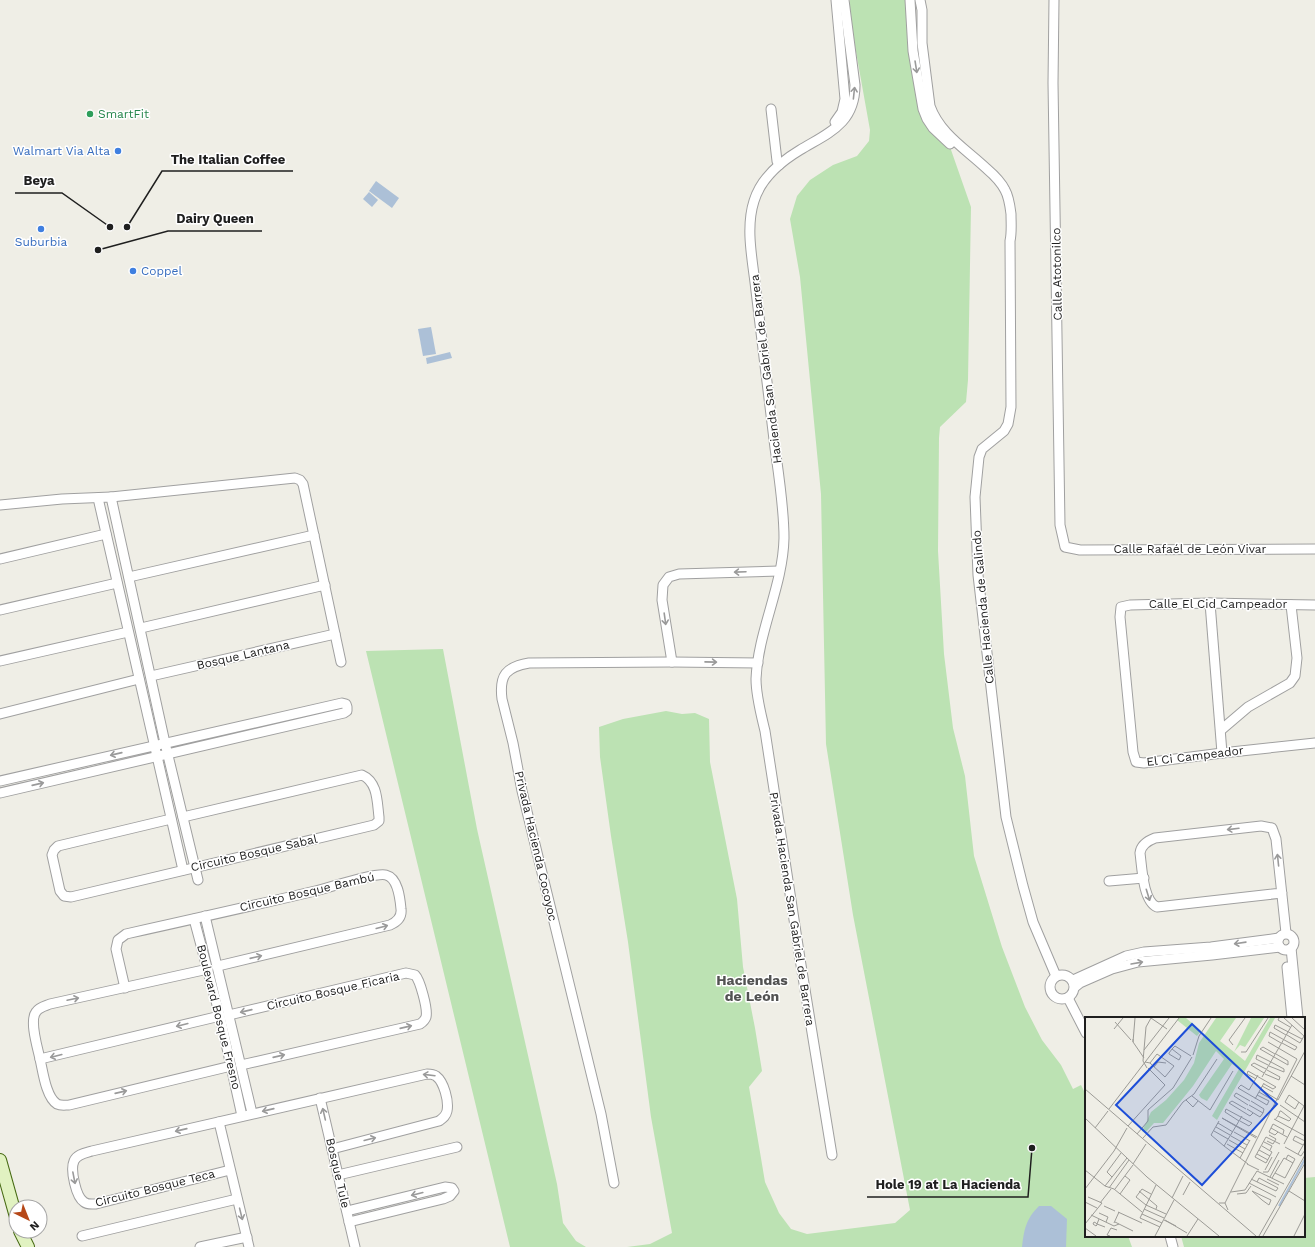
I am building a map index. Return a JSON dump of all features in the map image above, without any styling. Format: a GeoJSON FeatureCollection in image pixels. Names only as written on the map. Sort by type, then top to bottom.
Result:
{"type":"FeatureCollection","features":[{"type":"Feature","properties":{"kind":"street"},"geometry":{"type":"LineString","coordinates":[[776,166],[798,146],[828,129],[838,119],[842,112],[845,99],[836,0]]}},
{"type":"Feature","properties":{"kind":"street"},"geometry":{"type":"LineString","coordinates":[[776,166],[798,150],[838,127],[851,108],[855,92],[844,0]]}},
{"type":"Feature","properties":{"kind":"street","name":"Calle Hacienda de Galindo"},"geometry":{"type":"LineString","coordinates":[[910,0],[917,44]]}},
{"type":"Feature","properties":{"kind":"street","name":"Calle Hacienda de Galindo"},"geometry":{"type":"LineString","coordinates":[[920,0],[922,10],[917,44],[913,51],[922,105],[927,119],[940,136],[969,157],[988,176],[1001,193],[1004,204],[1007,236],[1010,241],[1011,407],[1008,424],[1004,431],[982,449],[979,457],[975,497],[978,575],[1006,817],[1033,922],[1056,976]]}},
{"type":"Feature","properties":{"kind":"street","name":"Calle Atotonilco"},"geometry":{"type":"LineString","coordinates":[[1054,0],[1053,83],[1060,525],[1065,547]]}},
{"type":"Feature","properties":{"kind":"street"},"geometry":{"type":"LineString","coordinates":[[840,52],[850,50]]}},
{"type":"Feature","properties":{"kind":"street"},"geometry":{"type":"LineString","coordinates":[[771,109],[776,166]]}},
{"type":"Feature","properties":{"kind":"street","name":"Hacienda San Gabriel de Barrera"},"geometry":{"type":"LineString","coordinates":[[758,663],[764,631],[782,561],[784,537],[780,489],[759,321],[750,223],[754,200],[761,185],[776,166]]}},
{"type":"Feature","properties":{"kind":"street"},"geometry":{"type":"LineString","coordinates":[[0,505],[62,499],[111,497],[295,478],[300,480],[303,484],[341,662]]}},
{"type":"Feature","properties":{"kind":"street"},"geometry":{"type":"LineString","coordinates":[[111,497],[130,577],[165,743],[198,880]]}},
{"type":"Feature","properties":{"kind":"street"},"geometry":{"type":"LineString","coordinates":[[98,498],[156,757],[184,870]]}},
{"type":"Feature","properties":{"kind":"street"},"geometry":{"type":"LineString","coordinates":[[0,559],[106,534]]}},
{"type":"Feature","properties":{"kind":"street"},"geometry":{"type":"LineString","coordinates":[[130,577],[314,535]]}},
{"type":"Feature","properties":{"kind":"street","name":"Calle Rafaél de León Vivar"},"geometry":{"type":"LineString","coordinates":[[1065,547],[1080,550],[1315,549]]}},
{"type":"Feature","properties":{"kind":"street"},"geometry":{"type":"LineString","coordinates":[[672,662],[662,593],[663,585],[670,577],[679,574],[779,571]]}},
{"type":"Feature","properties":{"kind":"street"},"geometry":{"type":"LineString","coordinates":[[0,610],[117,583]]}},
{"type":"Feature","properties":{"kind":"street"},"geometry":{"type":"LineString","coordinates":[[141,628],[325,585]]}},
{"type":"Feature","properties":{"kind":"street"},"geometry":{"type":"LineString","coordinates":[[1210,603],[1222,753]]}},
{"type":"Feature","properties":{"kind":"street","name":"Calle El Cid Campeador"},"geometry":{"type":"LineString","coordinates":[[1121,607],[1136,604],[1315,604]]}},
{"type":"Feature","properties":{"kind":"street"},"geometry":{"type":"LineString","coordinates":[[1221,730],[1248,707],[1290,683],[1295,676],[1297,658],[1291,604]]}},
{"type":"Feature","properties":{"kind":"street","name":"El Ci Campeador"},"geometry":{"type":"LineString","coordinates":[[1121,607],[1120,624],[1133,752],[1136,762],[1144,763],[1315,743]]}},
{"type":"Feature","properties":{"kind":"street"},"geometry":{"type":"LineString","coordinates":[[0,661],[128,632]]}},
{"type":"Feature","properties":{"kind":"street","name":"Bosque Lantana"},"geometry":{"type":"LineString","coordinates":[[151,676],[335,634]]}},
{"type":"Feature","properties":{"kind":"street","name":"Privada Hacienda Cocoyoc"},"geometry":{"type":"LineString","coordinates":[[614,1183],[601,1114],[522,791],[513,743],[502,699],[503,676],[513,666],[529,663],[758,663]]}},
{"type":"Feature","properties":{"kind":"street","name":"Privada Hacienda San Gabriel de Barrera"},"geometry":{"type":"LineString","coordinates":[[758,663],[756,678],[757,692],[765,731],[800,965],[832,1155]]}},
{"type":"Feature","properties":{"kind":"street"},"geometry":{"type":"LineString","coordinates":[[0,714],[138,679]]}},
{"type":"Feature","properties":{"kind":"street"},"geometry":{"type":"LineString","coordinates":[[0,781],[342,703],[346,704],[347,708],[347,711],[344,713],[0,793]]}},
{"type":"Feature","properties":{"kind":"street","name":"Circuito Bosque Sabal"},"geometry":{"type":"LineString","coordinates":[[171,819],[58,846],[52,855],[60,891],[64,896],[71,897],[374,825],[379,821],[373,784],[368,777],[362,775],[183,816]]}},
{"type":"Feature","properties":{"kind":"street"},"geometry":{"type":"LineString","coordinates":[[1282,893],[1157,907],[1153,906],[1148,898],[1140,853],[1143,846],[1151,840],[1261,826],[1268,826],[1272,828],[1276,839],[1282,893],[1284,943],[1292,1017]]}},
{"type":"Feature","properties":{"kind":"street","name":"Circuito Bosque Bambú"},"geometry":{"type":"LineString","coordinates":[[125,988],[116,949],[118,940],[126,934],[375,876],[386,875],[394,880],[396,884],[401,915],[395,923],[218,966]]}},
{"type":"Feature","properties":{"kind":"street"},"geometry":{"type":"LineString","coordinates":[[1109,881],[1144,878]]}},
{"type":"Feature","properties":{"kind":"street","name":"Boulevard Bosque Fresno"},"geometry":{"type":"LineString","coordinates":[[205,916],[218,966],[224,1016]]}},
{"type":"Feature","properties":{"kind":"street","name":"Boulevard Bosque Fresno"},"geometry":{"type":"LineString","coordinates":[[194,919],[208,969],[224,1016],[236,1065],[252,1113]]}},
{"type":"Feature","properties":{"kind":"street"},"geometry":{"type":"LineString","coordinates":[[1074,984],[1138,962],[1212,951],[1284,943]]}},
{"type":"Feature","properties":{"kind":"street"},"geometry":{"type":"LineString","coordinates":[[1284,943],[1298,1017]]}},
{"type":"Feature","properties":{"kind":"street"},"geometry":{"type":"LineString","coordinates":[[125,988],[208,969]]}},
{"type":"Feature","properties":{"kind":"street","name":"Circuito Bosque Ficaria"},"geometry":{"type":"LineString","coordinates":[[40,1060],[406,973],[415,975],[419,982],[426,1015],[424,1021],[420,1024],[236,1065],[69,1105],[61,1106],[57,1104],[50,1096],[40,1060],[33,1024],[36,1011],[50,1004],[125,988]]}},
{"type":"Feature","properties":{"kind":"street"},"geometry":{"type":"LineString","coordinates":[[1067,975],[1074,984],[1073,994],[1068,998],[1060,999],[1051,993],[1050,985],[1056,976],[1067,975]]}},
{"type":"Feature","properties":{"kind":"street"},"geometry":{"type":"LineString","coordinates":[[1068,998],[1085,1030]]}},
{"type":"Feature","properties":{"kind":"street","name":"Boulevard Bosque Fresno"},"geometry":{"type":"LineString","coordinates":[[236,1065],[242,1116]]}},
{"type":"Feature","properties":{"kind":"street"},"geometry":{"type":"LineString","coordinates":[[249,1247],[219,1122],[252,1113],[427,1074],[437,1076],[441,1081],[444,1087],[447,1112],[439,1121],[332,1149]]}},
{"type":"Feature","properties":{"kind":"street","name":"Bosque Tule"},"geometry":{"type":"LineString","coordinates":[[320,1098],[355,1247]]}},
{"type":"Feature","properties":{"kind":"street","name":"Circuito Bosque Teca"},"geometry":{"type":"LineString","coordinates":[[219,1122],[83,1154],[77,1157],[72,1167],[77,1194],[84,1202],[96,1204],[230,1170]]}},
{"type":"Feature","properties":{"kind":"street"},"geometry":{"type":"LineString","coordinates":[[338,1175],[457,1147]]}},
{"type":"Feature","properties":{"kind":"street"},"geometry":{"type":"LineString","coordinates":[[0,1160],[11,1199]]}},
{"type":"Feature","properties":{"kind":"street"},"geometry":{"type":"LineString","coordinates":[[347,1211],[444,1187],[452,1188],[454,1191],[450,1196],[443,1199],[349,1222]]}},
{"type":"Feature","properties":{"kind":"street"},"geometry":{"type":"LineString","coordinates":[[82,1236],[237,1198]]}},
{"type":"Feature","properties":{"kind":"street"},"geometry":{"type":"LineString","coordinates":[[200,1247],[247,1237]]}},
{"type":"Feature","properties":{"kind":"street"},"geometry":{"type":"LineString","coordinates":[[1170,1237],[1173,1247]]}},
{"type":"Feature","properties":{"kind":"green space"},"geometry":{"type":"Polygon","coordinates":[[[850,0],[908,0],[918,102],[931,133],[950,147],[971,207],[968,380],[966,402],[940,427],[939,438],[938,551],[944,654],[953,728],[965,776],[974,856],[1002,947],[1025,1007],[1042,1040],[1061,1065],[1073,1089],[1081,1085],[1085,1093],[1085,1237],[1128,1237],[1132,1247],[627,1247],[650,1244],[672,1233],[651,1117],[628,942],[600,757],[599,727],[623,719],[666,711],[682,714],[695,713],[709,719],[710,762],[737,899],[743,967],[762,1071],[749,1087],[765,1182],[779,1213],[791,1229],[807,1234],[895,1223],[910,1210],[853,915],[826,744],[821,494],[800,277],[790,219],[797,196],[810,180],[833,165],[857,156],[869,141],[870,130],[848,7],[850,0]]]}},
{"type":"Feature","properties":{"kind":"green space"},"geometry":{"type":"Polygon","coordinates":[[[443,649],[477,829],[557,1184],[563,1223],[576,1241],[586,1247],[510,1247],[366,651],[443,649]]]}},
{"type":"Feature","properties":{"kind":"green space"},"geometry":{"type":"Polygon","coordinates":[[[1315,1177],[1315,1247],[1184,1247],[1181,1237],[1305,1237],[1305,1178],[1315,1177]]]}},
{"type":"Feature","properties":{"kind":"water"},"geometry":{"type":"Polygon","coordinates":[[[376,181],[399,198],[392,208],[369,191],[376,181]]]}},
{"type":"Feature","properties":{"kind":"water"},"geometry":{"type":"Polygon","coordinates":[[[369,192],[378,200],[372,207],[363,199],[369,192]]]}},
{"type":"Feature","properties":{"kind":"water"},"geometry":{"type":"Polygon","coordinates":[[[431,327],[436,354],[423,356],[418,329],[431,327]]]}},
{"type":"Feature","properties":{"kind":"water"},"geometry":{"type":"Polygon","coordinates":[[[450,352],[452,358],[427,364],[426,358],[450,352]]]}},
{"type":"Feature","properties":{"kind":"water"},"geometry":{"type":"Polygon","coordinates":[[[1039,1206],[1051,1206],[1067,1219],[1066,1247],[1022,1247],[1028,1220],[1039,1206]]]}},
{"type":"Feature","properties":{"kind":"place","name":"SmartFit"},"geometry":{"type":"Point","coordinates":[90,114]}},
{"type":"Feature","properties":{"kind":"place","name":"Walmart Via Alta"},"geometry":{"type":"Point","coordinates":[118,151]}},
{"type":"Feature","properties":{"kind":"place","name":"Beya"},"geometry":{"type":"Point","coordinates":[110,227]}},
{"type":"Feature","properties":{"kind":"place","name":"The Italian Coffee"},"geometry":{"type":"Point","coordinates":[127,227]}},
{"type":"Feature","properties":{"kind":"place","name":"Suburbia"},"geometry":{"type":"Point","coordinates":[41,229]}},
{"type":"Feature","properties":{"kind":"place","name":"Dairy Queen"},"geometry":{"type":"Point","coordinates":[98,250]}},
{"type":"Feature","properties":{"kind":"place","name":"Coppel"},"geometry":{"type":"Point","coordinates":[133,271]}},
{"type":"Feature","properties":{"kind":"place","name":"Hole 19 at La Hacienda"},"geometry":{"type":"Point","coordinates":[1032,1148]}},
{"type":"Feature","properties":{"kind":"district","name":"Haciendas de León"},"geometry":{"type":"Point","coordinates":[752,988]}}]}
